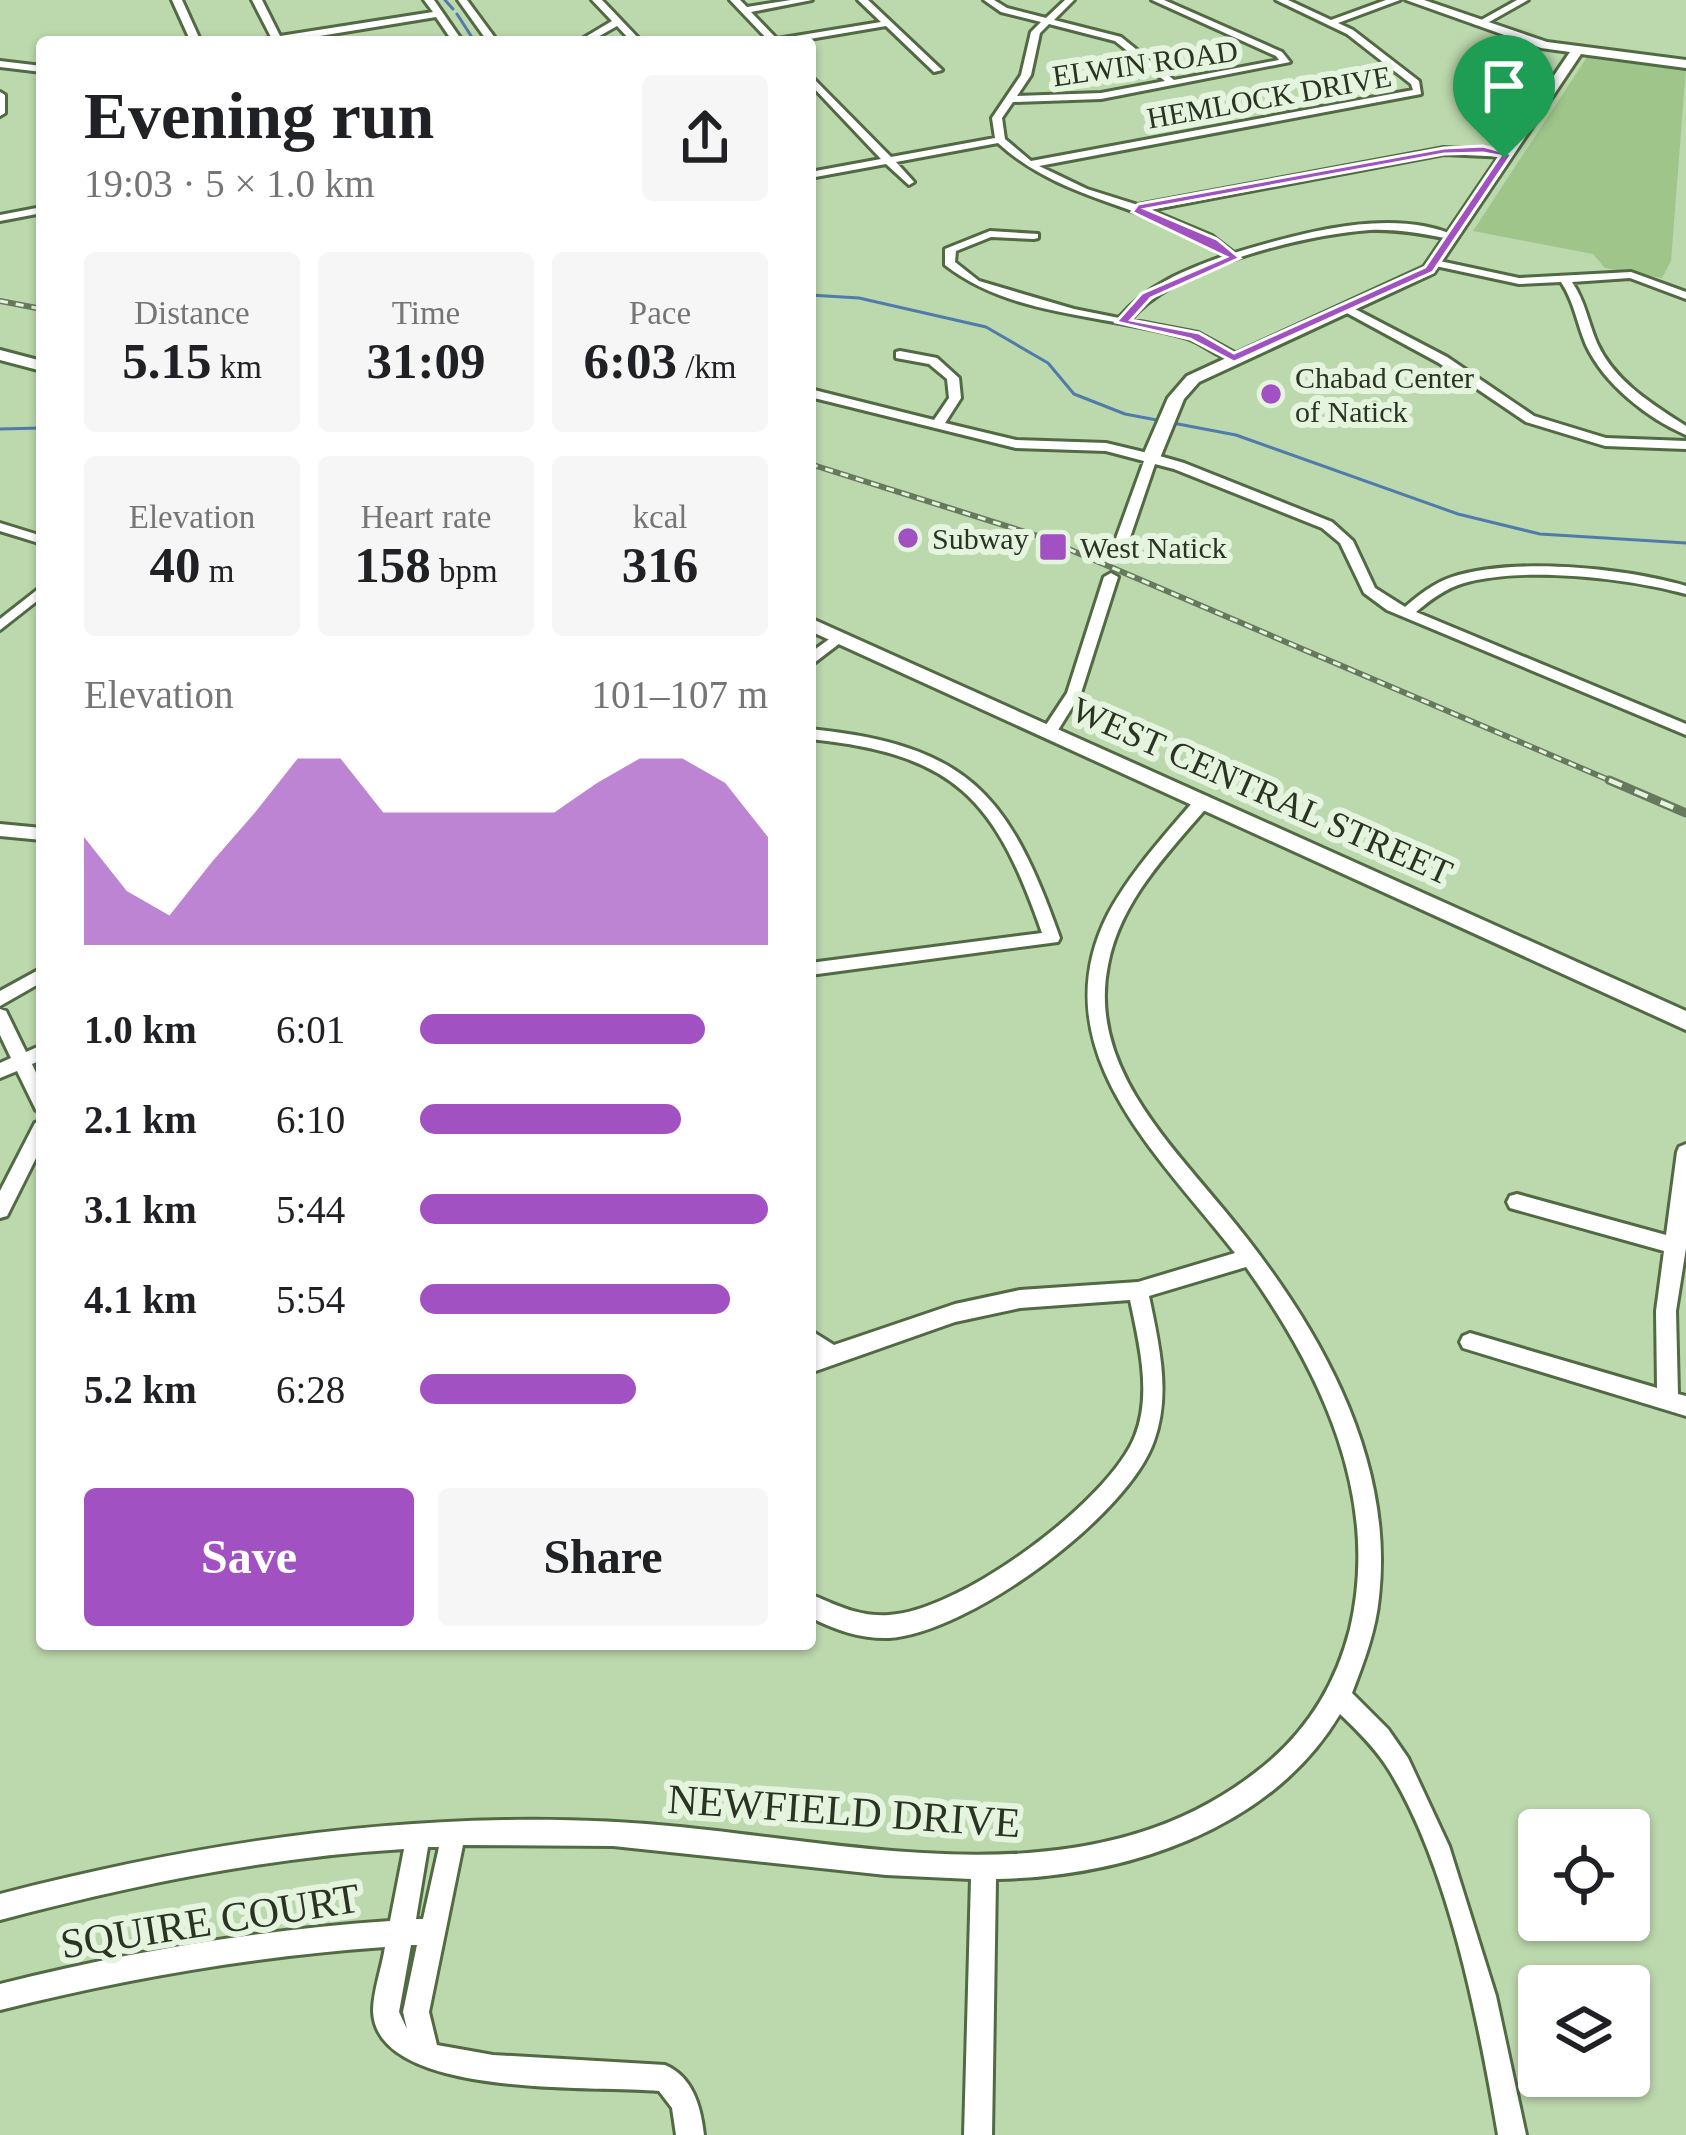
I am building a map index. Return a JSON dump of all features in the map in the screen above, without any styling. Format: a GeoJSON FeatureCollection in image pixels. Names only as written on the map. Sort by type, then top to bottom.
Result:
{"type":"FeatureCollection","features":[{"type":"Feature","properties":{"kind":"street"},"geometry":{"type":"LineString","coordinates":[[177,0],[193,36]]}},
{"type":"Feature","properties":{"kind":"street"},"geometry":{"type":"LineString","coordinates":[[257,0],[275,36]]}},
{"type":"Feature","properties":{"kind":"street"},"geometry":{"type":"LineString","coordinates":[[429,0],[454,36]]}},
{"type":"Feature","properties":{"kind":"street"},"geometry":{"type":"LineString","coordinates":[[463,0],[489,36]]}},
{"type":"Feature","properties":{"kind":"street"},"geometry":{"type":"LineString","coordinates":[[597,0],[631,36]]}},
{"type":"Feature","properties":{"kind":"street"},"geometry":{"type":"LineString","coordinates":[[735,0],[769,36]]}},
{"type":"Feature","properties":{"kind":"street"},"geometry":{"type":"LineString","coordinates":[[745,10],[808,0]]}},
{"type":"Feature","properties":{"kind":"street"},"geometry":{"type":"LineString","coordinates":[[863,0],[937,70]]}},
{"type":"Feature","properties":{"kind":"street"},"geometry":{"type":"LineString","coordinates":[[988,0],[1004,10],[1118,39],[1174,84]]}},
{"type":"Feature","properties":{"kind":"street"},"geometry":{"type":"LineString","coordinates":[[1070,0],[1034,35],[1029,69],[997,118],[1000,140],[1031,164],[1212,242],[1234,258]]}},
{"type":"Feature","properties":{"kind":"street","name":"ELWIN ROAD"},"geometry":{"type":"LineString","coordinates":[[1009,99],[1065,100],[1272,69],[1285,59],[1156,0]]}},
{"type":"Feature","properties":{"kind":"street","name":"HEMLOCK DRIVE"},"geometry":{"type":"LineString","coordinates":[[1031,164],[1418,92],[1416,82],[1333,22],[1281,0]]}},
{"type":"Feature","properties":{"kind":"street"},"geometry":{"type":"LineString","coordinates":[[1333,22],[1395,0]]}},
{"type":"Feature","properties":{"kind":"street"},"geometry":{"type":"LineString","coordinates":[[1412,0],[1576,51],[1686,64]]}},
{"type":"Feature","properties":{"kind":"street"},"geometry":{"type":"LineString","coordinates":[[1479,24],[1524,0]]}},
{"type":"Feature","properties":{"kind":"street"},"geometry":{"type":"LineString","coordinates":[[307,36],[439,14]]}},
{"type":"Feature","properties":{"kind":"street"},"geometry":{"type":"LineString","coordinates":[[592,36],[617,22]]}},
{"type":"Feature","properties":{"kind":"street"},"geometry":{"type":"LineString","coordinates":[[811,36],[889,23]]}},
{"type":"Feature","properties":{"kind":"street"},"geometry":{"type":"LineString","coordinates":[[1117,555],[1166,418],[1193,379],[1414,280],[1435,263],[1576,51]]}},
{"type":"Feature","properties":{"kind":"street"},"geometry":{"type":"LineString","coordinates":[[0,64],[36,68]]}},
{"type":"Feature","properties":{"kind":"street"},"geometry":{"type":"LineString","coordinates":[[816,92],[909,182]]}},
{"type":"Feature","properties":{"kind":"street"},"geometry":{"type":"LineString","coordinates":[[0,95],[0,113]]}},
{"type":"Feature","properties":{"kind":"street"},"geometry":{"type":"LineString","coordinates":[[816,174],[1000,140]]}},
{"type":"Feature","properties":{"kind":"street"},"geometry":{"type":"LineString","coordinates":[[1136,209],[1444,151],[1507,154]]}},
{"type":"Feature","properties":{"kind":"street"},"geometry":{"type":"LineString","coordinates":[[0,218],[36,211]]}},
{"type":"Feature","properties":{"kind":"street"},"geometry":{"type":"LineString","coordinates":[[1122,322],[1147,295],[1234,258],[1359,228],[1408,229],[1453,237]]}},
{"type":"Feature","properties":{"kind":"street"},"geometry":{"type":"LineString","coordinates":[[1034,236],[970,238],[951,249],[949,263],[975,283],[1194,336],[1234,358]]}},
{"type":"Feature","properties":{"kind":"street"},"geometry":{"type":"LineString","coordinates":[[1435,263],[1505,279],[1631,275],[1686,296]]}},
{"type":"Feature","properties":{"kind":"street"},"geometry":{"type":"LineString","coordinates":[[1564,279],[1576,295],[1603,363],[1642,401],[1686,430]]}},
{"type":"Feature","properties":{"kind":"street"},"geometry":{"type":"LineString","coordinates":[[1349,310],[1443,360],[1530,419],[1605,442],[1686,445]]}},
{"type":"Feature","properties":{"kind":"street"},"geometry":{"type":"LineString","coordinates":[[901,355],[933,362],[953,378],[955,398],[937,425]]}},
{"type":"Feature","properties":{"kind":"street"},"geometry":{"type":"LineString","coordinates":[[1,356],[36,365]]}},
{"type":"Feature","properties":{"kind":"street"},"geometry":{"type":"LineString","coordinates":[[816,395],[1030,446],[1094,446],[1150,458],[1328,525],[1346,541],[1369,590],[1406,614],[1686,730]]}},
{"type":"Feature","properties":{"kind":"street"},"geometry":{"type":"LineString","coordinates":[[2,526],[36,538]]}},
{"type":"Feature","properties":{"kind":"street"},"geometry":{"type":"LineString","coordinates":[[1406,614],[1436,590],[1474,576],[1630,577],[1686,590]]}},
{"type":"Feature","properties":{"kind":"street"},"geometry":{"type":"LineString","coordinates":[[1050,731],[1074,693],[1111,577]]}},
{"type":"Feature","properties":{"kind":"street"},"geometry":{"type":"LineString","coordinates":[[0,626],[36,595]]}},
{"type":"Feature","properties":{"kind":"street","name":"WEST CENTRAL STREET"},"geometry":{"type":"LineString","coordinates":[[816,627],[1686,1021]]}},
{"type":"Feature","properties":{"kind":"street"},"geometry":{"type":"LineString","coordinates":[[816,656],[839,637]]}},
{"type":"Feature","properties":{"kind":"street"},"geometry":{"type":"LineString","coordinates":[[816,735],[894,748],[971,789],[1016,842],[1052,938],[816,968]]}},
{"type":"Feature","properties":{"kind":"street","name":"NEWFIELD DRIVE"},"geometry":{"type":"LineString","coordinates":[[0,1906],[260,1854],[418,1837],[605,1833],[984,1868],[1106,1854],[1215,1816],[1274,1774],[1339,1696],[1369,1601],[1368,1503],[1329,1388],[1250,1257],[1135,1114],[1105,1052],[1096,998],[1101,951],[1118,910],[1203,801]]}},
{"type":"Feature","properties":{"kind":"street"},"geometry":{"type":"LineString","coordinates":[[0,830],[36,833]]}},
{"type":"Feature","properties":{"kind":"street"},"geometry":{"type":"LineString","coordinates":[[0,999],[36,978]]}},
{"type":"Feature","properties":{"kind":"street"},"geometry":{"type":"LineString","coordinates":[[0,1016],[33,1056],[0,1071]]}},
{"type":"Feature","properties":{"kind":"street"},"geometry":{"type":"LineString","coordinates":[[0,1210],[36,1140]]}},
{"type":"Feature","properties":{"kind":"street"},"geometry":{"type":"LineString","coordinates":[[1470,1342],[1677,1403],[1666,1311],[1686,1153]]}},
{"type":"Feature","properties":{"kind":"street"},"geometry":{"type":"LineString","coordinates":[[1517,1202],[1677,1246]]}},
{"type":"Feature","properties":{"kind":"street"},"geometry":{"type":"LineString","coordinates":[[820,1360],[1005,1302],[1138,1291],[1250,1257]]}},
{"type":"Feature","properties":{"kind":"street"},"geometry":{"type":"LineString","coordinates":[[816,1609],[832,1618],[869,1627],[914,1623],[964,1600],[1058,1543],[1141,1449],[1147,1431],[1152,1414],[1152,1359],[1138,1291]]}},
{"type":"Feature","properties":{"kind":"street"},"geometry":{"type":"LineString","coordinates":[[1339,1696],[1382,1741],[1414,1794],[1456,1908],[1504,2082],[1512,2135]]}},
{"type":"Feature","properties":{"kind":"street"},"geometry":{"type":"LineString","coordinates":[[425,2051],[416,2012],[453,1836]]}},
{"type":"Feature","properties":{"kind":"street"},"geometry":{"type":"LineString","coordinates":[[418,1837],[386,2012],[392,2032],[406,2046],[532,2071],[665,2078],[678,2089],[689,2114],[690,2135]]}},
{"type":"Feature","properties":{"kind":"street"},"geometry":{"type":"LineString","coordinates":[[978,2135],[984,1868]]}},
{"type":"Feature","properties":{"kind":"street","name":"SQUIRE COURT"},"geometry":{"type":"LineString","coordinates":[[0,1997],[104,1970],[249,1946],[433,1930]]}},
{"type":"Feature","properties":{"kind":"green space"},"geometry":{"type":"Polygon","coordinates":[[[1587,57],[1686,68],[1671,261],[1662,278],[1605,268],[1593,254],[1473,231],[1587,57]]]}},
{"type":"Feature","properties":{"kind":"waterway"},"geometry":{"type":"LineString","coordinates":[[445,0],[453,9]]}},
{"type":"Feature","properties":{"kind":"waterway"},"geometry":{"type":"LineString","coordinates":[[457,14],[471,36]]}},
{"type":"Feature","properties":{"kind":"waterway"},"geometry":{"type":"LineString","coordinates":[[816,295],[859,298],[986,327],[1048,363],[1074,394],[1125,414],[1236,435],[1458,514],[1540,534],[1686,543]]}},
{"type":"Feature","properties":{"kind":"waterway"},"geometry":{"type":"LineString","coordinates":[[0,429],[36,428]]}},
{"type":"Feature","properties":{"kind":"railway"},"geometry":{"type":"LineString","coordinates":[[0,301],[36,308]]}},
{"type":"Feature","properties":{"kind":"railway"},"geometry":{"type":"LineString","coordinates":[[816,466],[1038,536],[1616,783]]}},
{"type":"Feature","properties":{"kind":"railway"},"geometry":{"type":"LineString","coordinates":[[1609,780],[1616,783]]}},
{"type":"Feature","properties":{"kind":"railway"},"geometry":{"type":"LineString","coordinates":[[1616,783],[1686,813]]}},
{"type":"Feature","properties":{"kind":"place","name":"Chabad Center of Natick"},"geometry":{"type":"Point","coordinates":[1271,394]}},
{"type":"Feature","properties":{"kind":"place","name":"Subway"},"geometry":{"type":"Point","coordinates":[908,538]}},
{"type":"Feature","properties":{"kind":"place","name":"West Natick"},"geometry":{"type":"Point","coordinates":[1053,547]}},
{"type":"Feature","properties":{"kind":"route"},"geometry":{"type":"LineString","coordinates":[[1483,149],[1507,154],[1504,158],[1429,270],[1349,310],[1234,358],[1194,336],[1122,322],[1132,305],[1147,295],[1234,258],[1212,242],[1136,209],[1142,206],[1444,151],[1483,149]]}}]}
